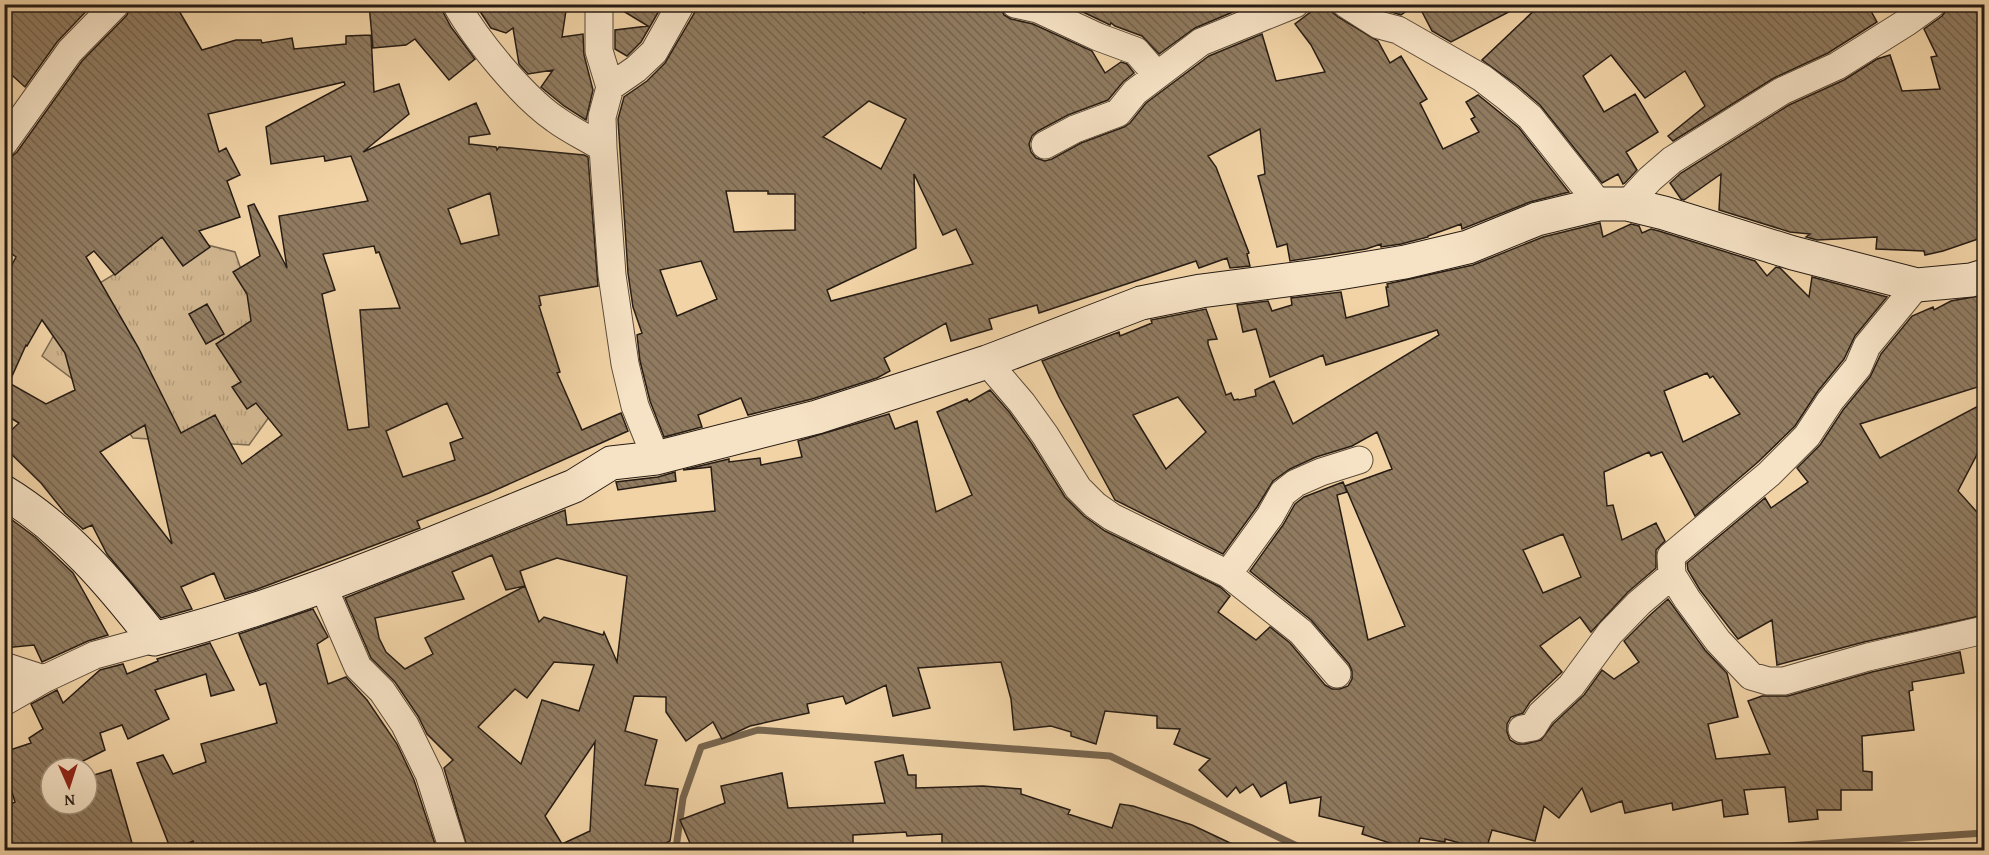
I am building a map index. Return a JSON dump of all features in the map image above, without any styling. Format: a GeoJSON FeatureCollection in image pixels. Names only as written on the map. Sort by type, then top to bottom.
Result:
{"type":"FeatureCollection","features":[{"type":"Feature","properties":{"kind":"street"},"geometry":{"type":"LineString","coordinates":[[4,143],[70,51],[116,4]]}},
{"type":"Feature","properties":{"kind":"street"},"geometry":{"type":"LineString","coordinates":[[456,4],[468,25],[520,88],[554,119],[603,148]]}},
{"type":"Feature","properties":{"kind":"street"},"geometry":{"type":"LineString","coordinates":[[599,4],[599,51],[610,87],[603,117],[603,148],[612,275],[625,364],[635,405],[656,458]]}},
{"type":"Feature","properties":{"kind":"street"},"geometry":{"type":"LineString","coordinates":[[610,87],[636,69],[654,52],[681,4]]}},
{"type":"Feature","properties":{"kind":"street"},"geometry":{"type":"LineString","coordinates":[[1015,4],[1038,9],[1098,37],[1136,51],[1157,75]]}},
{"type":"Feature","properties":{"kind":"street"},"geometry":{"type":"LineString","coordinates":[[1045,146],[1075,129],[1118,113],[1135,92],[1201,42],[1295,4]]}},
{"type":"Feature","properties":{"kind":"street"},"geometry":{"type":"LineString","coordinates":[[1346,4],[1379,25],[1398,30],[1482,78],[1530,117],[1613,204]]}},
{"type":"Feature","properties":{"kind":"street"},"geometry":{"type":"LineString","coordinates":[[1613,204],[1650,179],[1672,160],[1782,90],[1837,66],[1932,4]]}},
{"type":"Feature","properties":{"kind":"street"},"geometry":{"type":"LineString","coordinates":[[4,702],[94,655],[179,633],[323,586],[574,486],[611,463],[656,458],[817,417],[987,362],[1141,303],[1201,291],[1405,262],[1468,247],[1537,219],[1613,204],[1664,213],[1793,253],[1917,285],[1971,280],[1984,276]]}},
{"type":"Feature","properties":{"kind":"street"},"geometry":{"type":"LineString","coordinates":[[1917,285],[1867,346],[1858,367],[1830,401],[1807,436],[1769,474],[1671,556],[1672,575],[1718,640],[1751,676],[1768,681],[1785,681],[1868,657],[1984,630]]}},
{"type":"Feature","properties":{"kind":"street"},"geometry":{"type":"LineString","coordinates":[[987,362],[1022,403],[1078,488],[1095,505],[1112,518],[1228,574],[1301,632],[1337,674]]}},
{"type":"Feature","properties":{"kind":"street"},"geometry":{"type":"LineString","coordinates":[[1228,574],[1270,516],[1283,493],[1296,483],[1321,472],[1359,460]]}},
{"type":"Feature","properties":{"kind":"street"},"geometry":{"type":"LineString","coordinates":[[4,492],[26,506],[80,551],[154,639]]}},
{"type":"Feature","properties":{"kind":"street"},"geometry":{"type":"LineString","coordinates":[[1522,729],[1533,727],[1541,714],[1571,686],[1610,633],[1639,603],[1672,575]]}},
{"type":"Feature","properties":{"kind":"street"},"geometry":{"type":"LineString","coordinates":[[323,586],[358,667],[382,691],[405,725],[429,774],[453,850]]}},
{"type":"Feature","properties":{"kind":"street"},"geometry":{"type":"LineString","coordinates":[[4,666],[45,679]]}},
{"type":"Feature","properties":{"kind":"green space"},"geometry":{"type":"Polygon","coordinates":[[[148,230],[235,252],[274,364],[277,406],[249,445],[133,438],[107,405],[42,356],[75,298],[118,272],[148,230]]]}},
{"type":"Feature","properties":{"kind":"building"},"geometry":{"type":"Polygon","coordinates":[[[4,4],[93,4],[57,42],[25,87],[4,68],[4,4]]]}},
{"type":"Feature","properties":{"kind":"building"},"geometry":{"type":"Polygon","coordinates":[[[131,4],[175,4],[202,50],[236,40],[261,40],[262,43],[292,38],[294,49],[346,44],[346,36],[371,35],[374,92],[399,84],[409,114],[363,152],[476,103],[490,134],[469,137],[469,144],[496,147],[497,150],[499,147],[588,157],[598,286],[539,296],[541,305],[539,306],[560,372],[557,373],[582,430],[621,413],[628,431],[489,493],[417,521],[420,528],[255,590],[225,599],[214,573],[181,587],[192,609],[161,618],[107,554],[92,525],[83,529],[65,513],[41,483],[4,447],[4,437],[19,423],[4,414],[4,280],[16,257],[4,248],[4,158],[11,157],[17,152],[82,61],[127,15],[131,4]],[[344,82],[208,114],[219,152],[226,148],[240,175],[227,181],[240,217],[199,231],[210,247],[183,266],[162,237],[115,275],[94,251],[86,257],[138,347],[181,433],[215,415],[242,464],[282,435],[256,403],[247,409],[232,387],[241,382],[216,344],[251,321],[247,294],[233,272],[260,256],[248,206],[254,204],[287,268],[279,216],[368,201],[351,156],[325,161],[324,156],[271,164],[266,127],[345,85],[344,82]],[[490,193],[448,209],[461,244],[499,235],[490,193]],[[374,246],[323,254],[335,290],[322,294],[348,430],[369,427],[360,310],[400,308],[379,252],[376,253],[374,246]],[[42,320],[9,383],[46,404],[75,390],[65,353],[42,320]],[[447,403],[386,431],[403,477],[455,460],[450,443],[463,438],[447,403]],[[145,425],[100,452],[172,544],[145,425]]]}},
{"type":"Feature","properties":{"kind":"building"},"geometry":{"type":"Polygon","coordinates":[[[369,4],[440,4],[451,27],[475,59],[449,80],[415,39],[406,45],[373,48],[369,4]]]}},
{"type":"Feature","properties":{"kind":"building"},"geometry":{"type":"Polygon","coordinates":[[[475,4],[567,4],[562,37],[583,34],[584,55],[593,90],[586,120],[541,87],[553,70],[528,74],[519,64],[513,28],[506,33],[491,28],[475,4]]]}},
{"type":"Feature","properties":{"kind":"building"},"geometry":{"type":"Polygon","coordinates":[[[615,4],[663,4],[641,42],[627,56],[615,49],[615,30],[648,26],[615,4]]]}},
{"type":"Feature","properties":{"kind":"building"},"geometry":{"type":"Polygon","coordinates":[[[697,4],[851,4],[864,13],[869,4],[1000,4],[1004,15],[1011,19],[1033,24],[1092,51],[1105,73],[1121,62],[1127,64],[1134,73],[1108,100],[1068,115],[1032,136],[1029,144],[1031,152],[1036,158],[1045,161],[1081,143],[1124,127],[1146,103],[1209,56],[1262,34],[1276,81],[1325,72],[1311,45],[1295,24],[1321,4],[1330,4],[1332,12],[1338,17],[1378,41],[1390,63],[1401,56],[1427,99],[1420,103],[1443,149],[1479,132],[1471,119],[1475,117],[1466,102],[1478,95],[1519,128],[1569,192],[1530,202],[1462,229],[1461,224],[1428,237],[1401,244],[1381,247],[1381,244],[1366,249],[1290,261],[1287,244],[1277,247],[1258,176],[1265,174],[1260,129],[1208,156],[1216,167],[1249,253],[1247,254],[1250,266],[1230,268],[1227,258],[1199,268],[1196,261],[1039,313],[1037,305],[989,319],[992,329],[951,341],[946,323],[884,358],[890,371],[877,378],[812,399],[748,415],[741,398],[698,415],[702,427],[664,437],[650,401],[640,361],[637,335],[642,333],[633,307],[628,273],[618,119],[624,97],[647,81],[665,63],[695,12],[697,4]],[[869,101],[823,137],[881,169],[906,119],[869,101]],[[914,174],[916,248],[827,290],[831,301],[973,264],[956,229],[943,235],[914,174]],[[726,191],[734,232],[795,230],[795,194],[768,194],[768,191],[726,191]],[[701,261],[660,270],[677,316],[717,299],[701,261]]]}},
{"type":"Feature","properties":{"kind":"building"},"geometry":{"type":"Polygon","coordinates":[[[1066,4],[1252,4],[1195,28],[1159,54],[1142,36],[1111,23],[1110,25],[1066,4]]]}},
{"type":"Feature","properties":{"kind":"building"},"geometry":{"type":"Polygon","coordinates":[[[1376,4],[1416,4],[1401,15],[1385,10],[1376,4]]]}},
{"type":"Feature","properties":{"kind":"building"},"geometry":{"type":"Polygon","coordinates":[[[1418,4],[1524,4],[1451,42],[1432,31],[1418,4]]]}},
{"type":"Feature","properties":{"kind":"building"},"geometry":{"type":"Polygon","coordinates":[[[1541,4],[1867,4],[1877,22],[1828,53],[1774,78],[1673,141],[1668,136],[1705,106],[1685,71],[1645,98],[1611,55],[1583,76],[1604,112],[1635,94],[1658,132],[1626,152],[1637,170],[1625,183],[1623,184],[1618,174],[1602,183],[1540,105],[1482,60],[1541,4]]]}},
{"type":"Feature","properties":{"kind":"building"},"geometry":{"type":"Polygon","coordinates":[[[1947,4],[1984,4],[1984,237],[1925,255],[1924,251],[1876,249],[1877,237],[1817,240],[1806,237],[1810,234],[1790,232],[1719,210],[1721,174],[1684,200],[1681,199],[1670,183],[1681,173],[1789,105],[1844,80],[1877,59],[1890,55],[1902,91],[1940,89],[1931,57],[1937,56],[1924,29],[1942,16],[1947,4]]]}},
{"type":"Feature","properties":{"kind":"building"},"geometry":{"type":"Polygon","coordinates":[[[1600,223],[1603,237],[1631,224],[1639,226],[1642,233],[1651,229],[1755,261],[1767,276],[1776,267],[1780,268],[1809,297],[1812,277],[1887,297],[1855,336],[1844,359],[1818,391],[1795,426],[1758,462],[1695,516],[1662,452],[1651,456],[1649,452],[1604,472],[1607,506],[1613,505],[1622,540],[1656,523],[1665,541],[1656,550],[1656,568],[1628,592],[1591,632],[1580,617],[1540,646],[1562,672],[1530,702],[1523,713],[1511,717],[1507,724],[1510,740],[1517,744],[1541,740],[1553,724],[1584,695],[1602,670],[1614,679],[1639,662],[1624,641],[1668,599],[1705,650],[1727,673],[1738,717],[1708,724],[1716,759],[1770,754],[1748,701],[1762,696],[1788,696],[1872,672],[1960,652],[1964,673],[1912,682],[1913,690],[1909,691],[1914,730],[1862,736],[1863,771],[1872,772],[1872,790],[1841,790],[1841,810],[1817,810],[1818,819],[1789,822],[1785,787],[1744,790],[1748,814],[1724,817],[1722,800],[1673,810],[1672,803],[1625,813],[1622,801],[1591,812],[1582,788],[1559,818],[1544,806],[1535,841],[1492,830],[1486,850],[1445,839],[1445,842],[1420,838],[1417,850],[1412,850],[1390,846],[1390,843],[1362,834],[1364,827],[1319,816],[1321,797],[1290,803],[1286,782],[1261,797],[1253,784],[1240,793],[1236,787],[1227,797],[1199,770],[1210,759],[1174,744],[1180,729],[1157,728],[1157,716],[1105,711],[1096,744],[1071,736],[1071,732],[1051,726],[1014,730],[1011,699],[1001,662],[918,668],[930,708],[893,716],[886,685],[846,704],[843,696],[807,704],[809,713],[750,726],[722,739],[713,722],[686,741],[666,712],[666,697],[634,696],[625,731],[657,740],[645,785],[678,789],[670,841],[651,850],[468,850],[444,768],[453,760],[427,734],[395,682],[371,658],[345,598],[565,510],[567,525],[715,511],[711,467],[683,470],[729,459],[729,462],[760,458],[761,465],[802,457],[798,441],[889,414],[895,429],[917,421],[936,512],[972,495],[937,412],[967,399],[969,402],[990,390],[1032,444],[1065,497],[1084,516],[1105,531],[1220,587],[1230,596],[1218,612],[1256,640],[1270,627],[1290,643],[1325,685],[1332,689],[1340,689],[1348,686],[1352,679],[1349,664],[1311,620],[1250,571],[1295,504],[1304,497],[1343,482],[1347,492],[1337,495],[1368,640],[1405,626],[1345,486],[1392,469],[1377,432],[1352,446],[1316,457],[1290,469],[1273,481],[1223,554],[1115,500],[1042,361],[1119,332],[1120,336],[1152,323],[1151,320],[1206,309],[1217,339],[1208,340],[1208,344],[1226,395],[1231,393],[1234,400],[1256,396],[1255,390],[1274,381],[1293,424],[1439,335],[1437,330],[1326,365],[1323,355],[1270,377],[1256,329],[1243,332],[1237,305],[1268,301],[1272,311],[1292,305],[1291,298],[1341,292],[1346,318],[1389,306],[1387,284],[1473,265],[1543,237],[1600,223]],[[1707,373],[1664,391],[1683,442],[1740,414],[1713,376],[1710,378],[1707,373]],[[1178,397],[1133,415],[1166,469],[1206,432],[1178,397]],[[1563,534],[1523,550],[1543,593],[1581,577],[1563,534]],[[492,555],[452,572],[464,599],[375,618],[379,638],[386,652],[405,669],[433,654],[425,638],[525,586],[506,590],[492,555]],[[557,558],[520,571],[539,622],[544,617],[603,635],[604,632],[617,662],[627,576],[557,558]],[[554,662],[527,698],[515,689],[478,727],[521,764],[542,700],[579,711],[594,665],[554,662]],[[595,742],[545,816],[562,844],[590,831],[595,742]]]}},
{"type":"Feature","properties":{"kind":"building"},"geometry":{"type":"Polygon","coordinates":[[[1984,295],[1984,385],[1860,424],[1880,458],[1984,403],[1984,441],[1958,491],[1984,520],[1984,615],[1864,642],[1777,665],[1772,620],[1738,639],[1700,590],[1688,570],[1687,563],[1765,498],[1771,508],[1808,482],[1797,468],[1820,445],[1843,410],[1870,377],[1881,354],[1912,316],[1933,307],[1934,310],[1951,301],[1984,295]]]}},
{"type":"Feature","properties":{"kind":"building"},"geometry":{"type":"Polygon","coordinates":[[[207,304],[224,334],[206,344],[189,314],[207,304]]]}},
{"type":"Feature","properties":{"kind":"building"},"geometry":{"type":"Polygon","coordinates":[[[675,472],[676,481],[618,490],[616,482],[658,477],[675,472]]]}},
{"type":"Feature","properties":{"kind":"building"},"geometry":{"type":"Polygon","coordinates":[[[4,518],[12,520],[35,537],[73,573],[108,635],[88,641],[42,662],[34,645],[4,648],[4,518]]]}},
{"type":"Feature","properties":{"kind":"building"},"geometry":{"type":"Polygon","coordinates":[[[313,609],[328,637],[317,644],[328,684],[346,677],[367,700],[397,744],[414,780],[437,850],[193,850],[193,841],[171,850],[137,763],[163,755],[173,774],[206,762],[201,744],[277,723],[266,683],[260,685],[239,634],[313,609]]]}},
{"type":"Feature","properties":{"kind":"building"},"geometry":{"type":"Polygon","coordinates":[[[210,643],[234,690],[211,696],[206,674],[155,690],[169,719],[128,739],[122,725],[100,733],[105,750],[93,756],[39,756],[39,816],[99,816],[99,774],[111,770],[134,850],[4,850],[4,807],[15,802],[4,766],[4,752],[31,743],[29,738],[43,729],[31,704],[57,690],[63,703],[100,670],[123,664],[127,674],[158,661],[157,659],[210,643]]]}},
{"type":"Feature","properties":{"kind":"building"},"geometry":{"type":"Polygon","coordinates":[[[903,755],[908,775],[916,775],[916,788],[983,786],[1021,789],[1021,794],[1070,810],[1068,814],[1112,828],[1120,804],[1133,806],[1192,825],[1245,850],[942,849],[942,834],[907,836],[906,832],[853,835],[853,846],[810,850],[693,850],[680,820],[725,803],[721,786],[782,773],[788,808],[885,803],[875,762],[903,755]]]}},
{"type":"Feature","properties":{"kind":"waterway"},"geometry":{"type":"LineString","coordinates":[[673,850],[676,848],[683,798],[701,747],[758,730],[1110,756],[1299,847],[1313,850]]}},
{"type":"Feature","properties":{"kind":"waterway"},"geometry":{"type":"LineString","coordinates":[[1726,850],[1984,833]]}}]}
